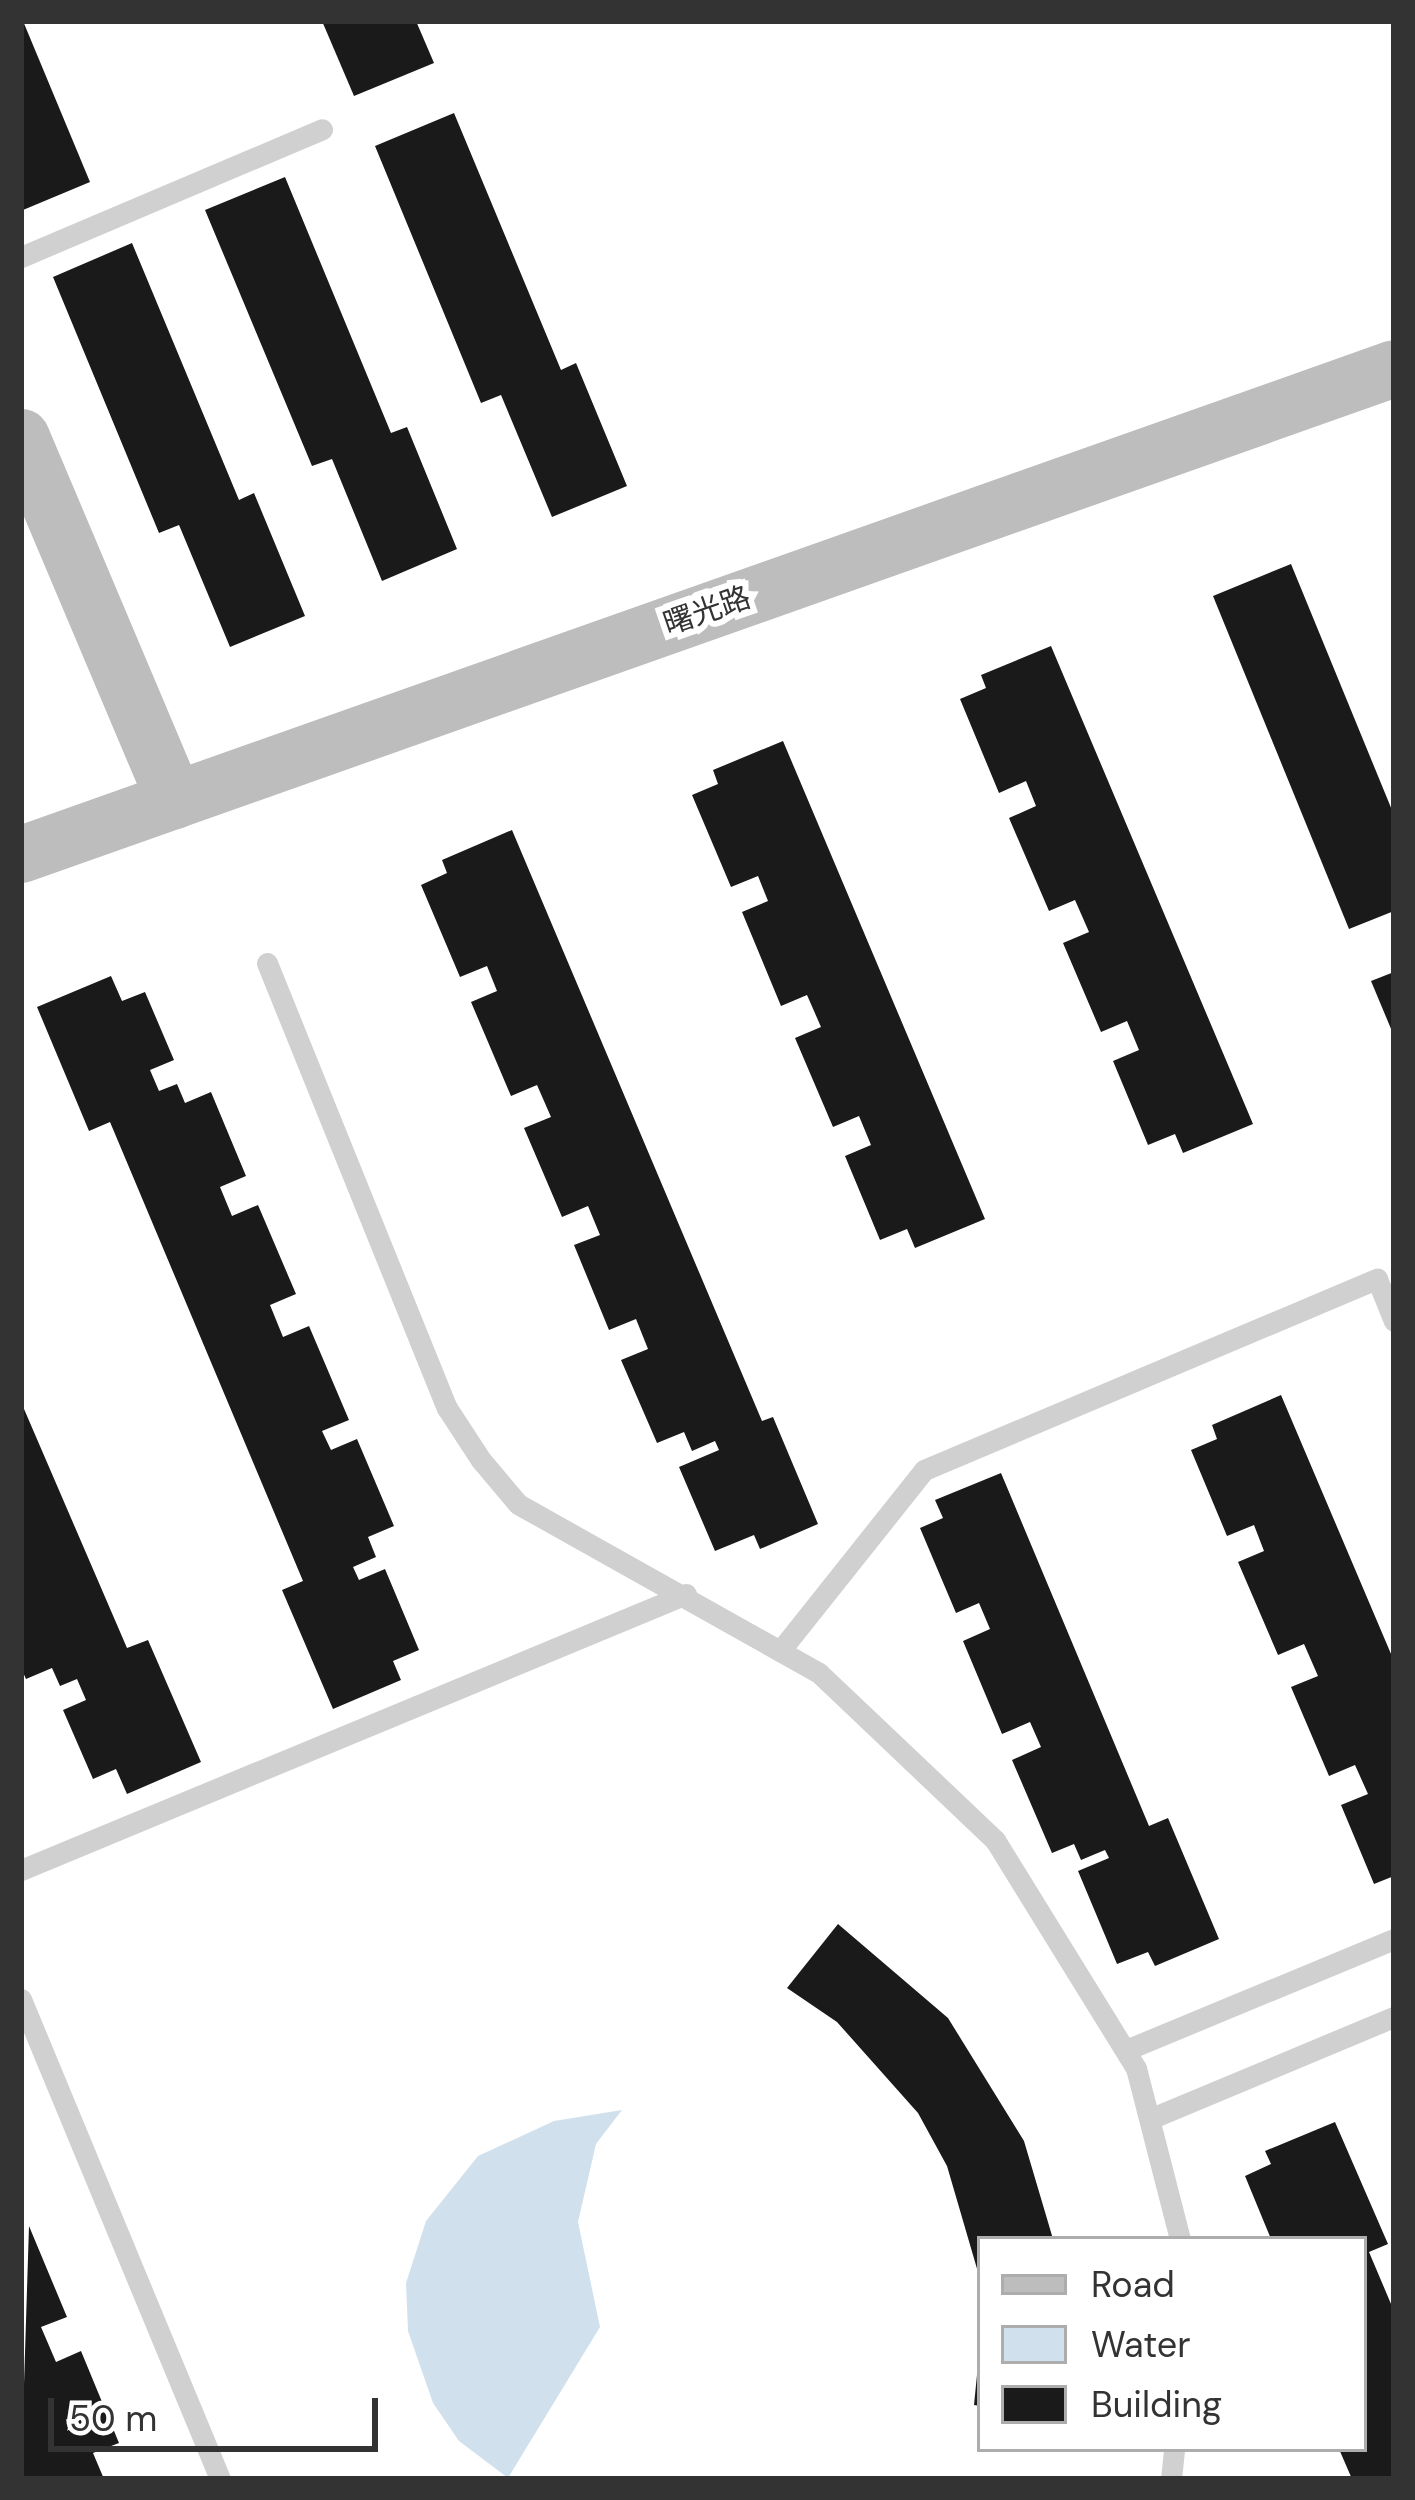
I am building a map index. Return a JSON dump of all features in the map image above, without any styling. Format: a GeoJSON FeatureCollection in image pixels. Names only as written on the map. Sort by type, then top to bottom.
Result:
{"type":"FeatureCollection","features":[{"type":"Feature","properties":{"kind":"street","name":"曙光路"},"geometry":{"type":"LineString","coordinates":[[21,854],[1394,368]]}},
{"type":"Feature","properties":{"kind":"street"},"geometry":{"type":"LineString","coordinates":[[21,437],[174,800]]}},
{"type":"Feature","properties":{"kind":"lane"},"geometry":{"type":"LineString","coordinates":[[21,257],[322,129]]}},
{"type":"Feature","properties":{"kind":"lane"},"geometry":{"type":"LineString","coordinates":[[266,963],[448,1408],[481,1460],[518,1504],[686,1594],[780,1651],[916,1759],[995,1840],[1126,2050],[1152,2118],[1179,2236]]}},
{"type":"Feature","properties":{"kind":"lane"},"geometry":{"type":"LineString","coordinates":[[780,1651],[924,1470],[1377,1280],[1394,1321]]}},
{"type":"Feature","properties":{"kind":"lane"},"geometry":{"type":"LineString","coordinates":[[21,1870],[686,1594]]}},
{"type":"Feature","properties":{"kind":"lane"},"geometry":{"type":"LineString","coordinates":[[1126,2050],[1394,1939]]}},
{"type":"Feature","properties":{"kind":"lane"},"geometry":{"type":"LineString","coordinates":[[21,1999],[220,2479]]}},
{"type":"Feature","properties":{"kind":"lane"},"geometry":{"type":"LineString","coordinates":[[1152,2118],[1394,2017]]}},
{"type":"Feature","properties":{"kind":"water"},"geometry":{"type":"Polygon","coordinates":[[[622,2110],[596,2144],[578,2222],[600,2327],[508,2478],[459,2441],[433,2403],[408,2331],[406,2283],[426,2221],[478,2156],[554,2121],[622,2110]]]}},
{"type":"Feature","properties":{"kind":"building"},"geometry":{"type":"Polygon","coordinates":[[[23,21],[90,182],[23,210],[21,205],[23,21]]]}},
{"type":"Feature","properties":{"kind":"building"},"geometry":{"type":"Polygon","coordinates":[[[322,21],[416,21],[434,63],[354,96],[322,21]]]}},
{"type":"Feature","properties":{"kind":"building"},"geometry":{"type":"Polygon","coordinates":[[[454,113],[561,370],[576,363],[627,486],[552,517],[501,395],[481,403],[375,146],[454,113]]]}},
{"type":"Feature","properties":{"kind":"building"},"geometry":{"type":"Polygon","coordinates":[[[285,177],[391,433],[407,427],[457,549],[382,581],[332,459],[312,466],[205,210],[285,177]]]}},
{"type":"Feature","properties":{"kind":"building"},"geometry":{"type":"Polygon","coordinates":[[[132,243],[239,500],[254,493],[305,616],[230,647],[179,525],[159,533],[53,277],[132,243]]]}},
{"type":"Feature","properties":{"kind":"building"},"geometry":{"type":"Polygon","coordinates":[[[1291,564],[1394,815],[1394,911],[1349,929],[1213,596],[1291,564]]]}},
{"type":"Feature","properties":{"kind":"building"},"geometry":{"type":"Polygon","coordinates":[[[1051,646],[1253,1124],[1183,1153],[1175,1134],[1148,1145],[1113,1061],[1139,1050],[1127,1021],[1101,1032],[1063,943],[1089,932],[1075,900],[1049,911],[1009,818],[1036,806],[1026,781],[999,793],[960,699],[986,688],[981,675],[1051,646]]]}},
{"type":"Feature","properties":{"kind":"building"},"geometry":{"type":"Polygon","coordinates":[[[783,741],[985,1219],[915,1248],[907,1229],[880,1240],[845,1156],[871,1145],[859,1116],[833,1127],[795,1038],[821,1027],[807,995],[781,1006],[742,912],[768,901],[758,876],[731,887],[692,795],[718,784],[713,770],[783,741]]]}},
{"type":"Feature","properties":{"kind":"building"},"geometry":{"type":"Polygon","coordinates":[[[512,830],[762,1421],[773,1417],[818,1524],[760,1549],[754,1535],[715,1551],[679,1467],[719,1450],[715,1441],[692,1451],[684,1432],[657,1443],[621,1360],[648,1349],[636,1319],[609,1330],[574,1245],[600,1235],[588,1206],[562,1217],[524,1128],[551,1117],[537,1085],[511,1096],[471,1002],[497,991],[487,966],[460,977],[421,885],[447,873],[442,860],[512,830]]]}},
{"type":"Feature","properties":{"kind":"building"},"geometry":{"type":"Polygon","coordinates":[[[1394,972],[1394,1036],[1371,981],[1394,972]]]}},
{"type":"Feature","properties":{"kind":"building"},"geometry":{"type":"Polygon","coordinates":[[[111,976],[122,1001],[145,992],[174,1060],[150,1070],[159,1091],[177,1084],[185,1103],[211,1092],[246,1176],[220,1187],[232,1216],[258,1205],[296,1294],[270,1305],[283,1337],[309,1326],[349,1420],[322,1431],[331,1450],[357,1439],[394,1526],[368,1537],[376,1557],[353,1567],[359,1580],[385,1569],[419,1650],[393,1661],[401,1680],[333,1709],[282,1590],[303,1581],[110,1122],[89,1131],[37,1007],[111,976]]]}},
{"type":"Feature","properties":{"kind":"building"},"geometry":{"type":"Polygon","coordinates":[[[1281,1395],[1394,1661],[1394,1876],[1374,1884],[1341,1805],[1368,1794],[1355,1765],[1329,1776],[1291,1687],[1318,1676],[1304,1644],[1278,1655],[1238,1562],[1264,1551],[1254,1525],[1227,1536],[1191,1450],[1217,1439],[1212,1425],[1281,1395]]]}},
{"type":"Feature","properties":{"kind":"building"},"geometry":{"type":"Polygon","coordinates":[[[21,1402],[127,1648],[148,1640],[201,1762],[127,1794],[116,1769],[93,1779],[63,1710],[86,1700],[77,1679],[60,1686],[52,1668],[26,1679],[21,1668],[21,1402]]]}},
{"type":"Feature","properties":{"kind":"building"},"geometry":{"type":"Polygon","coordinates":[[[1001,1473],[1149,1826],[1168,1818],[1219,1939],[1155,1966],[1148,1952],[1117,1964],[1078,1871],[1109,1858],[1105,1850],[1081,1860],[1074,1844],[1052,1853],[1012,1760],[1041,1747],[1030,1722],[1002,1734],[963,1641],[990,1629],[979,1603],[956,1613],[920,1528],[943,1518],[935,1500],[1001,1473]]]}},
{"type":"Feature","properties":{"kind":"building"},"geometry":{"type":"Polygon","coordinates":[[[838,1924],[948,2018],[1024,2141],[1052,2236],[977,2236],[977,2269],[947,2166],[918,2113],[837,2022],[787,1988],[838,1924]]]}},
{"type":"Feature","properties":{"kind":"building"},"geometry":{"type":"Polygon","coordinates":[[[1335,2122],[1388,2244],[1369,2252],[1394,2311],[1394,2479],[1352,2479],[1340,2452],[1367,2452],[1367,2236],[1270,2236],[1245,2176],[1271,2164],[1265,2151],[1335,2122]]]}},
{"type":"Feature","properties":{"kind":"building"},"geometry":{"type":"Polygon","coordinates":[[[29,2226],[67,2317],[41,2327],[56,2362],[81,2351],[119,2443],[93,2453],[104,2479],[21,2479],[29,2226]]]}}]}
